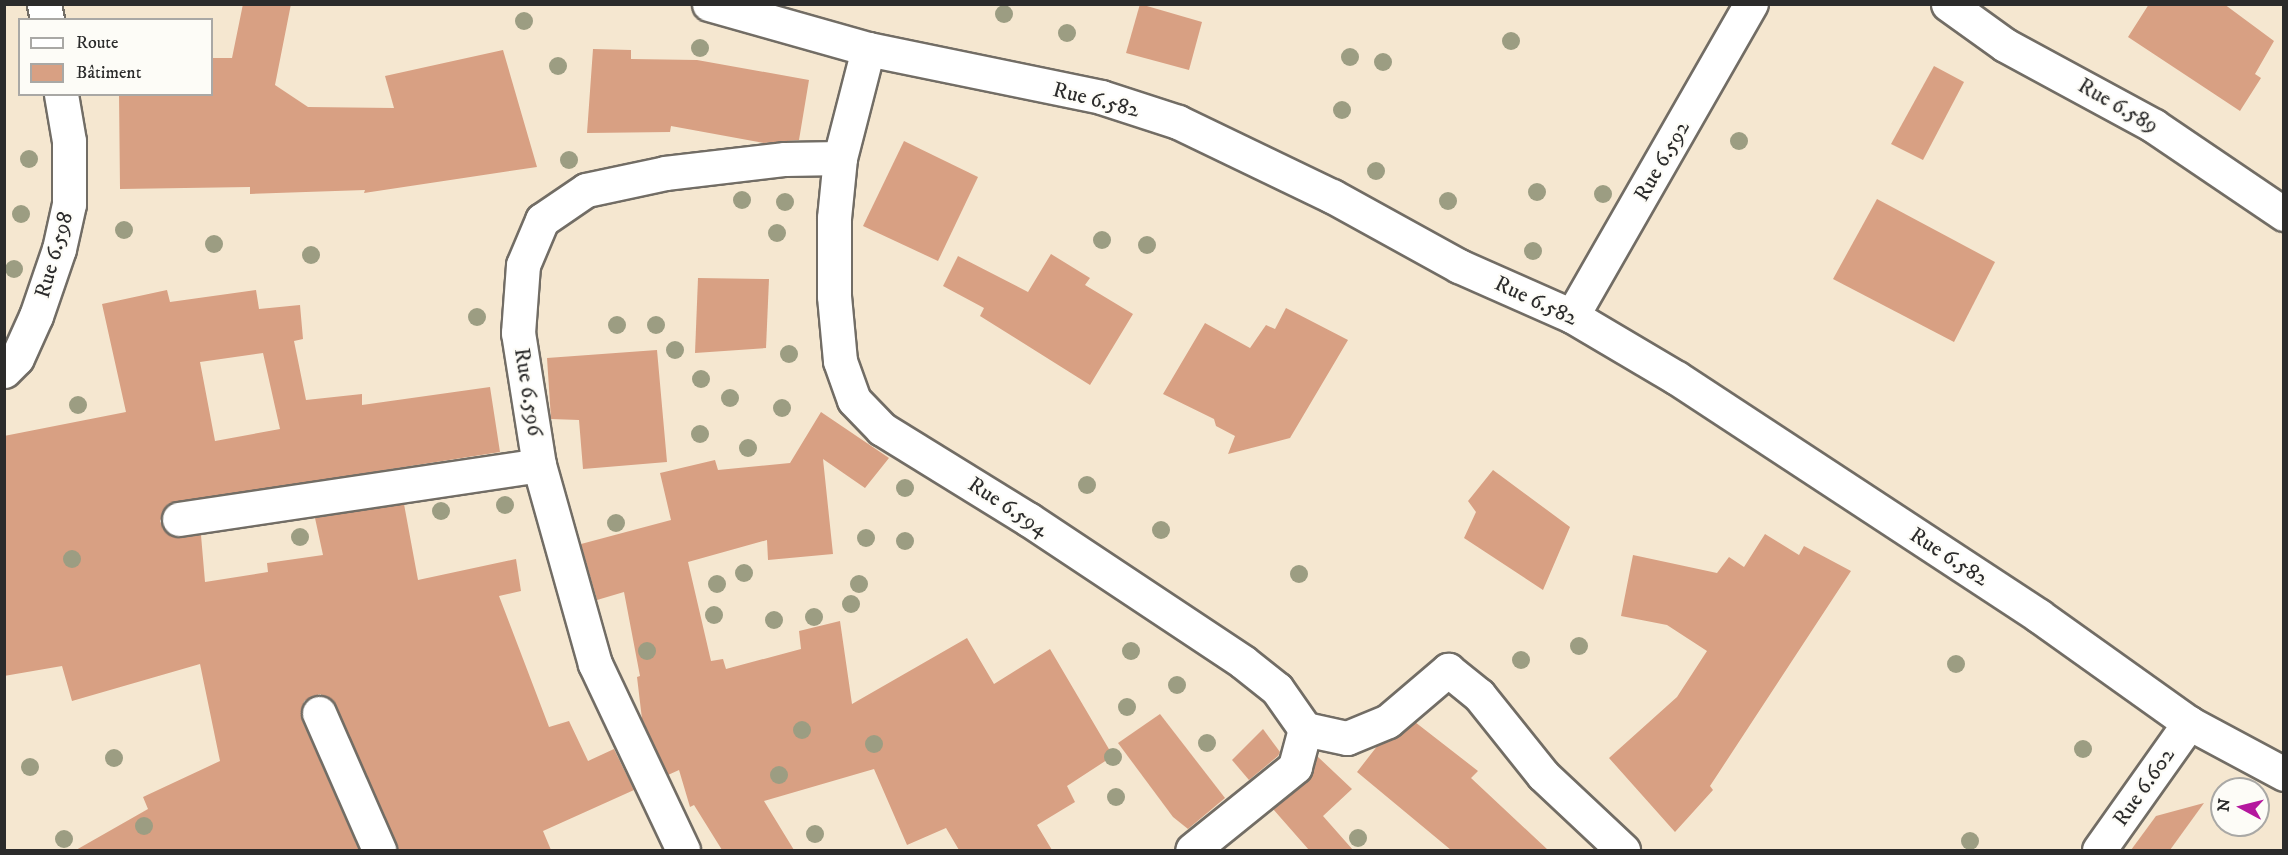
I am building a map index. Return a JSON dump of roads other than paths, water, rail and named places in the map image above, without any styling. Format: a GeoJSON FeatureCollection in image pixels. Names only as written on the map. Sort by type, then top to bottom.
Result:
{"type":"FeatureCollection","features":[{"type":"Feature","properties":{"kind":"street","name":"Rue 6.582"},"geometry":{"type":"LineString","coordinates":[[709,4],[868,49],[1101,98],[1178,122],[1332,196],[1460,266],[1572,316],[1677,378],[1971,571],[2189,723],[2283,774]]}},
{"type":"Feature","properties":{"kind":"street","name":"Rue 6.592"},"geometry":{"type":"LineString","coordinates":[[1572,316],[1751,4]]}},
{"type":"Feature","properties":{"kind":"street","name":"Rue 6.589"},"geometry":{"type":"LineString","coordinates":[[1948,4],[2006,45],[2154,126],[2283,214]]}},
{"type":"Feature","properties":{"kind":"street","name":"Rue 6.594"},"geometry":{"type":"LineString","coordinates":[[868,49],[840,158],[834,218],[834,296],[840,361],[854,400],[882,429],[1028,519],[1243,662],[1277,689],[1305,729]]}},
{"type":"Feature","properties":{"kind":"street","name":"Rue 6.598"},"geometry":{"type":"LineString","coordinates":[[4,371],[16,358],[36,316],[60,249],[69,204],[69,141],[61,96]]}},
{"type":"Feature","properties":{"kind":"street","name":"Rue 6.596"},"geometry":{"type":"LineString","coordinates":[[683,850],[595,664],[539,465],[518,333],[523,265],[542,220],[586,190],[665,173],[785,159],[840,158]]}},
{"type":"Feature","properties":{"kind":"street"},"geometry":{"type":"LineString","coordinates":[[179,519],[539,465]]}},
{"type":"Feature","properties":{"kind":"street"},"geometry":{"type":"LineString","coordinates":[[1192,850],[1295,767],[1305,729],[1347,738],[1388,721],[1448,670],[1479,695],[1543,775],[1623,850]]}},
{"type":"Feature","properties":{"kind":"street"},"geometry":{"type":"LineString","coordinates":[[319,713],[379,850]]}},
{"type":"Feature","properties":{"kind":"street","name":"Rue 6.602"},"geometry":{"type":"LineString","coordinates":[[2099,850],[2189,723]]}}]}
